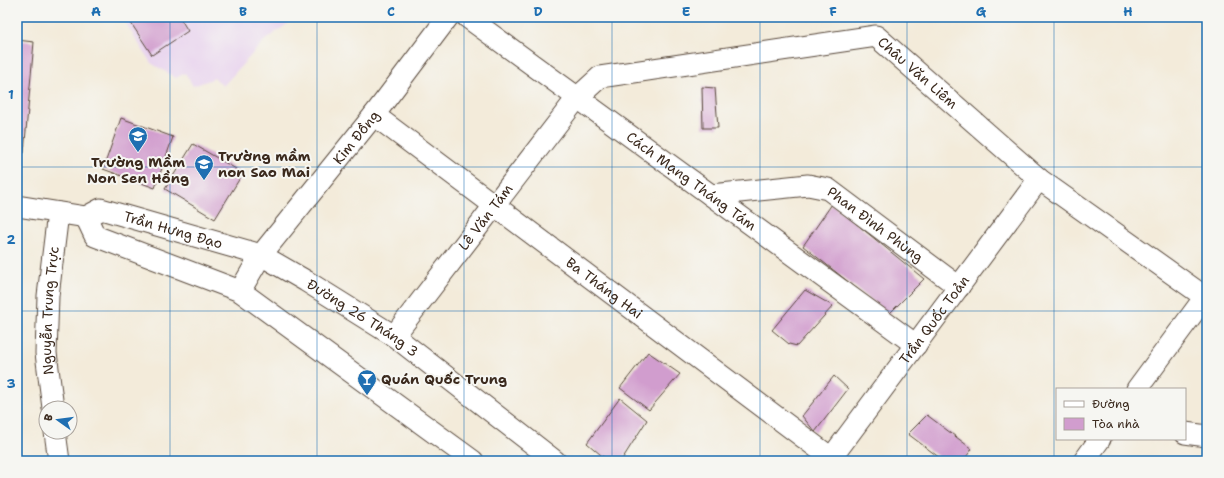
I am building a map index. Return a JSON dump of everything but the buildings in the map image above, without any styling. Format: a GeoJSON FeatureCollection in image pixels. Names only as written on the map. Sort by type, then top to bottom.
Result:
{"type":"FeatureCollection","features":[{"type":"Feature","properties":{"kind":"street","name":"Kim Đồng"},"geometry":{"type":"LineString","coordinates":[[240,291],[261,255],[374,115],[448,17]]}},
{"type":"Feature","properties":{"kind":"street","name":"Cách Mạng Tháng Tám"},"geometry":{"type":"LineString","coordinates":[[466,17],[916,345]]}},
{"type":"Feature","properties":{"kind":"street","name":"Châu Văn Liêm"},"geometry":{"type":"LineString","coordinates":[[577,98],[600,77],[876,36],[1039,179],[1206,297]]}},
{"type":"Feature","properties":{"kind":"street","name":"Lê Văn Tám"},"geometry":{"type":"LineString","coordinates":[[394,336],[577,98]]}},
{"type":"Feature","properties":{"kind":"street","name":"Ba Tháng Hai"},"geometry":{"type":"LineString","coordinates":[[374,115],[832,460]]}},
{"type":"Feature","properties":{"kind":"street","name":"Trần Quốc Toản"},"geometry":{"type":"LineString","coordinates":[[832,460],[1039,179]]}},
{"type":"Feature","properties":{"kind":"street","name":"Phan Đình Phùng"},"geometry":{"type":"LineString","coordinates":[[711,196],[808,185],[828,189],[959,287]]}},
{"type":"Feature","properties":{"kind":"street","name":"Trần Hưng Đạo"},"geometry":{"type":"LineString","coordinates":[[17,206],[86,217],[101,209],[261,255]]}},
{"type":"Feature","properties":{"kind":"street","name":"Nguyễn Trung Trực"},"geometry":{"type":"LineString","coordinates":[[51,400],[46,353],[48,296],[58,213]]}},
{"type":"Feature","properties":{"kind":"street","name":"Trần Hưng Đạo"},"geometry":{"type":"LineString","coordinates":[[86,217],[95,236],[240,291]]}},
{"type":"Feature","properties":{"kind":"street","name":"Đường 26 Tháng 3"},"geometry":{"type":"LineString","coordinates":[[261,255],[306,281],[394,336],[555,461]]}},
{"type":"Feature","properties":{"kind":"street"},"geometry":{"type":"LineString","coordinates":[[240,291],[473,461]]}},
{"type":"Feature","properties":{"kind":"street"},"geometry":{"type":"LineString","coordinates":[[1138,388],[1206,297]]}},
{"type":"Feature","properties":{"kind":"street"},"geometry":{"type":"LineString","coordinates":[[1186,433],[1207,436]]}},
{"type":"Feature","properties":{"kind":"street"},"geometry":{"type":"LineString","coordinates":[[56,440],[59,461]]}},
{"type":"Feature","properties":{"kind":"street"},"geometry":{"type":"LineString","coordinates":[[1084,461],[1099,440]]}},
{"type":"Feature","properties":{"kind":"shaded area"},"geometry":{"type":"Polygon","coordinates":[[[122,17],[297,17],[265,40],[223,86],[215,78],[193,86],[185,73],[176,78],[151,63],[122,17]]]}},
{"type":"Feature","properties":{"kind":"place","name":"Trường Mầm Non Sen Hồng"},"geometry":{"type":"Point","coordinates":[138,153]}},
{"type":"Feature","properties":{"kind":"place","name":"Trường mầm non Sao Mai"},"geometry":{"type":"Point","coordinates":[204,181]}},
{"type":"Feature","properties":{"kind":"place","name":"Quán Quốc Trung"},"geometry":{"type":"Point","coordinates":[367,396]}}]}
